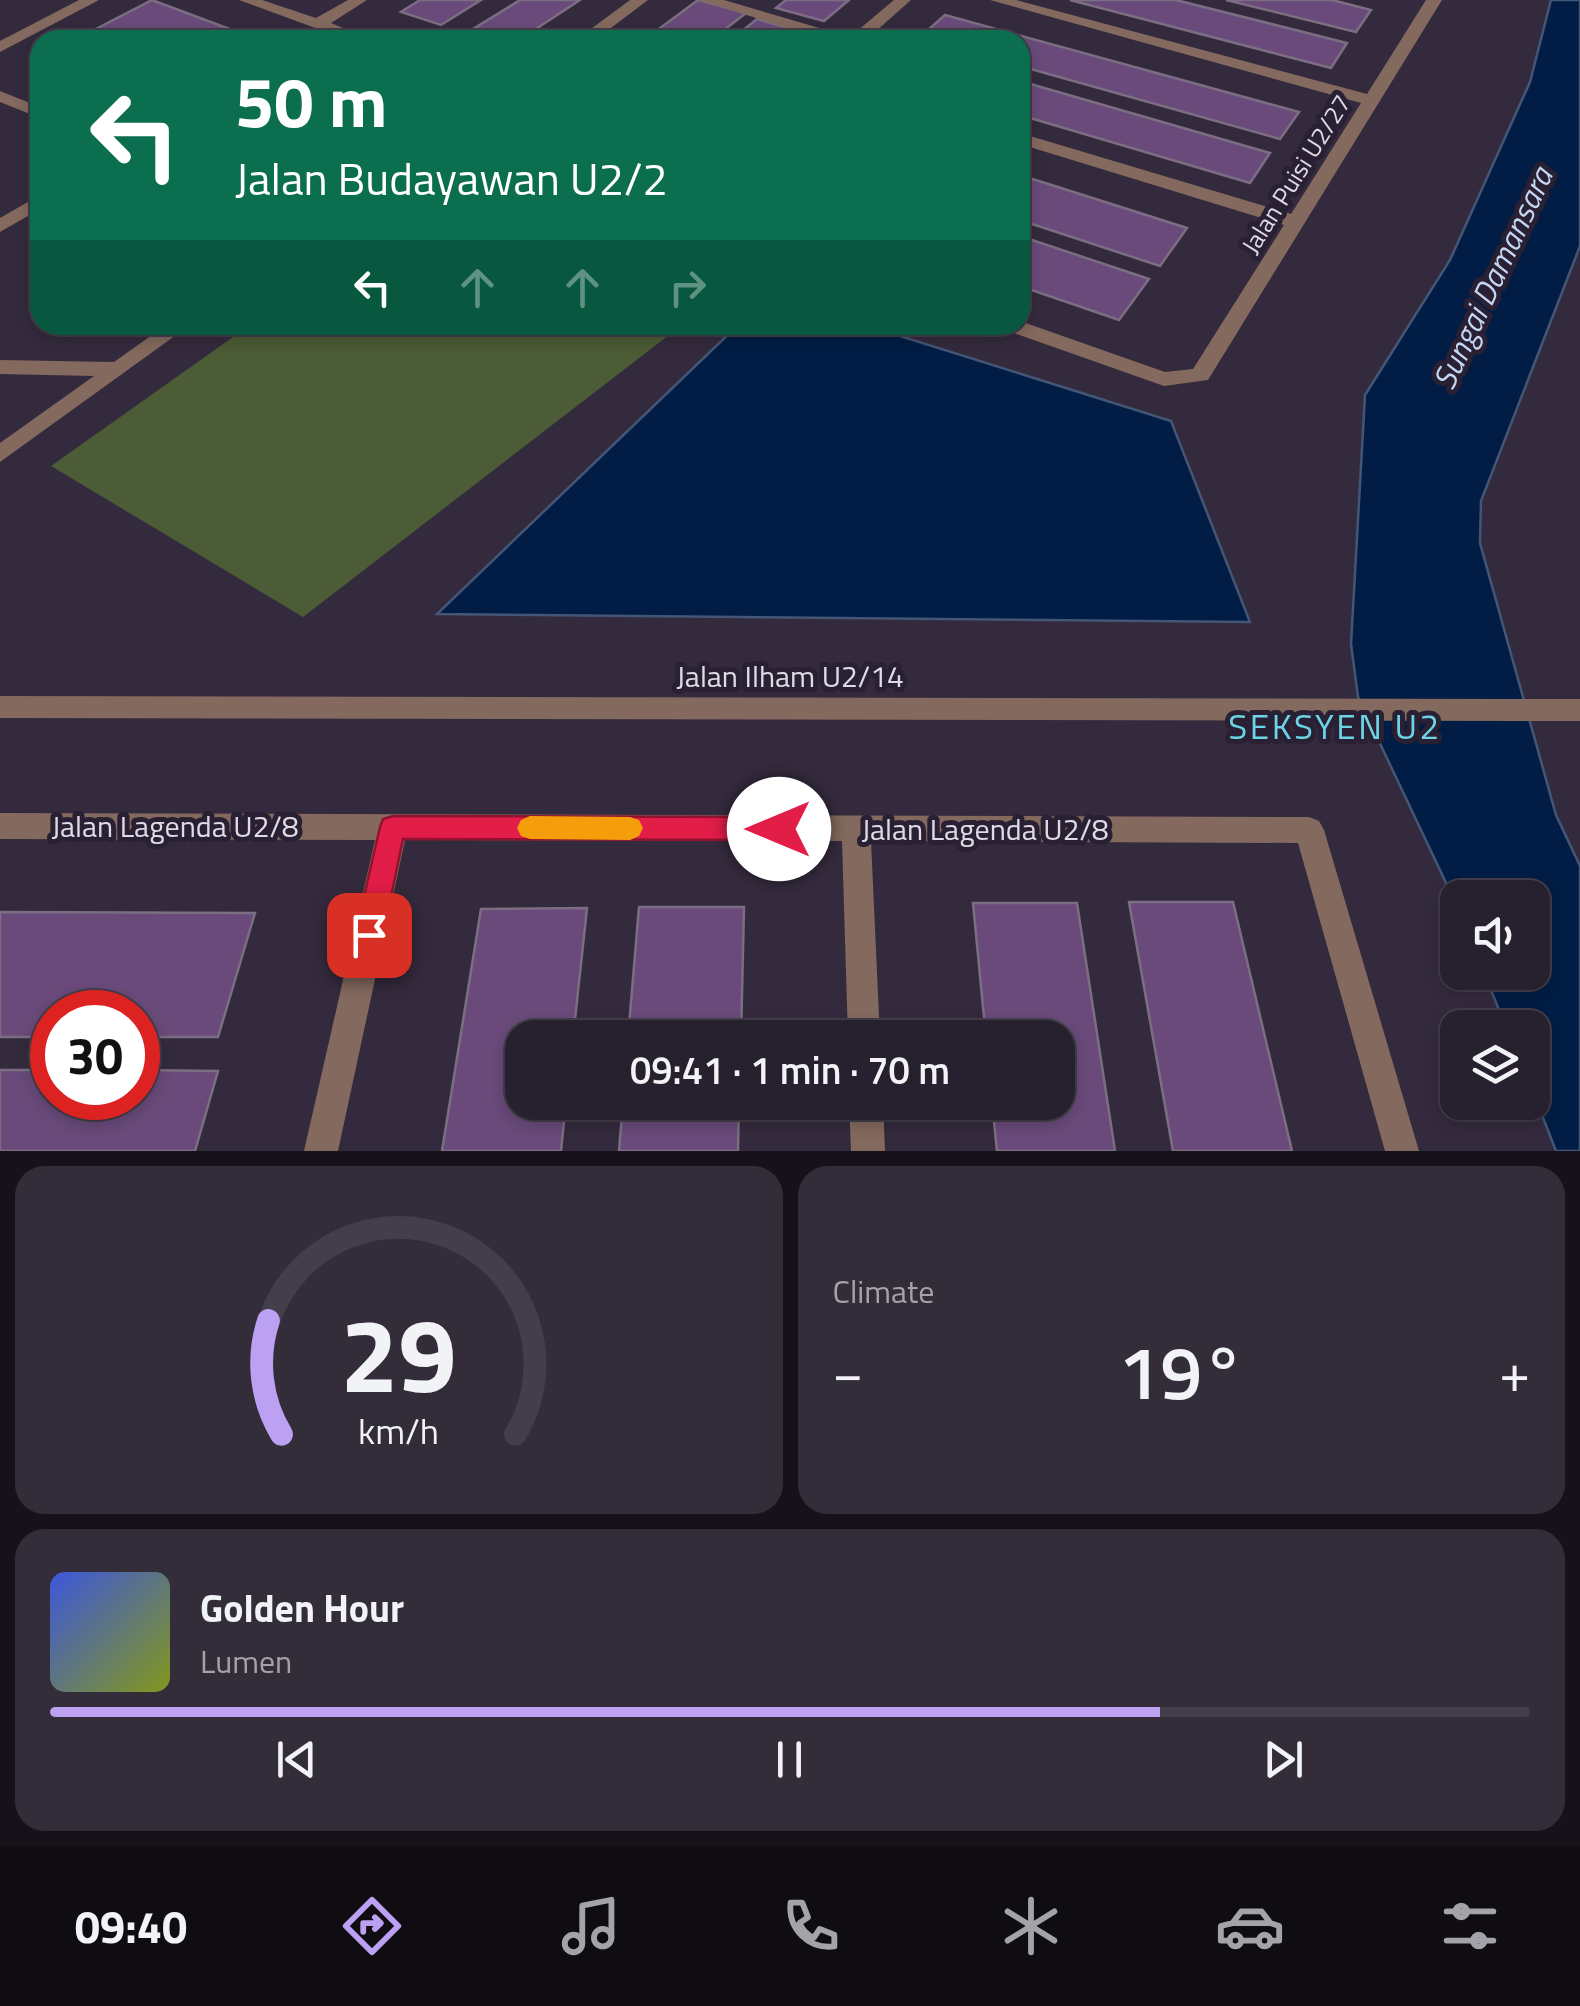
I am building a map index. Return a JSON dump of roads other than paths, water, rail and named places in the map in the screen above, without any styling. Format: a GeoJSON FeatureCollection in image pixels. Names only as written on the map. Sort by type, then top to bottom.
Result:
{"type":"FeatureCollection","features":[{"type":"Feature","properties":{"kind":"street"},"geometry":{"type":"LineString","coordinates":[[33,30],[92,0]]}},
{"type":"Feature","properties":{"kind":"street"},"geometry":{"type":"LineString","coordinates":[[246,0],[335,30]]}},
{"type":"Feature","properties":{"kind":"street"},"geometry":{"type":"LineString","coordinates":[[318,24],[360,0]]}},
{"type":"Feature","properties":{"kind":"street"},"geometry":{"type":"LineString","coordinates":[[598,30],[640,0]]}},
{"type":"Feature","properties":{"kind":"street"},"geometry":{"type":"LineString","coordinates":[[708,0],[810,30]]}},
{"type":"Feature","properties":{"kind":"street"},"geometry":{"type":"LineString","coordinates":[[868,30],[903,0]]}},
{"type":"Feature","properties":{"kind":"street"},"geometry":{"type":"LineString","coordinates":[[998,0],[1371,100]]}},
{"type":"Feature","properties":{"kind":"street","name":"Jalan Puisi U2/27"},"geometry":{"type":"LineString","coordinates":[[1030,331],[1164,379],[1200,375],[1430,1]]}},
{"type":"Feature","properties":{"kind":"street"},"geometry":{"type":"LineString","coordinates":[[0,47],[30,32]]}},
{"type":"Feature","properties":{"kind":"street"},"geometry":{"type":"LineString","coordinates":[[0,96],[30,108]]}},
{"type":"Feature","properties":{"kind":"street"},"geometry":{"type":"LineString","coordinates":[[1030,141],[1295,222]]}},
{"type":"Feature","properties":{"kind":"street"},"geometry":{"type":"LineString","coordinates":[[0,226],[30,207]]}},
{"type":"Feature","properties":{"kind":"street"},"geometry":{"type":"LineString","coordinates":[[0,454],[166,335]]}},
{"type":"Feature","properties":{"kind":"street"},"geometry":{"type":"LineString","coordinates":[[0,366],[120,369]]}},
{"type":"Feature","properties":{"kind":"street","name":"Jalan Ilham U2/14"},"geometry":{"type":"LineString","coordinates":[[0,707],[1580,710]]}},
{"type":"Feature","properties":{"kind":"street","name":"Jalan Lagenda U2/8"},"geometry":{"type":"LineString","coordinates":[[0,826],[1310,830],[1402,1151]]}},
{"type":"Feature","properties":{"kind":"street"},"geometry":{"type":"LineString","coordinates":[[321,1151],[393,827]]}},
{"type":"Feature","properties":{"kind":"street"},"geometry":{"type":"LineString","coordinates":[[856,829],[863,1020]]}},
{"type":"Feature","properties":{"kind":"street"},"geometry":{"type":"LineString","coordinates":[[867,1120],[868,1151]]}},
{"type":"Feature","properties":{"kind":"water","name":"Sungai Damansara"},"geometry":{"type":"Polygon","coordinates":[[[1551,0],[1580,0],[1580,246],[1481,501],[1480,543],[1556,815],[1580,866],[1580,1151],[1556,1151],[1544,1120],[1550,1120],[1550,1010],[1499,1010],[1491,990],[1550,990],[1550,880],[1445,880],[1358,697],[1351,644],[1365,395],[1450,260],[1530,82],[1551,0]]]}},
{"type":"Feature","properties":{"kind":"water"},"geometry":{"type":"Polygon","coordinates":[[[728,335],[897,335],[1171,421],[1250,622],[437,614],[728,335]]]}},
{"type":"Feature","properties":{"kind":"district","name":"SEKSYEN U2"},"geometry":{"type":"Point","coordinates":[1335,726]}}]}
